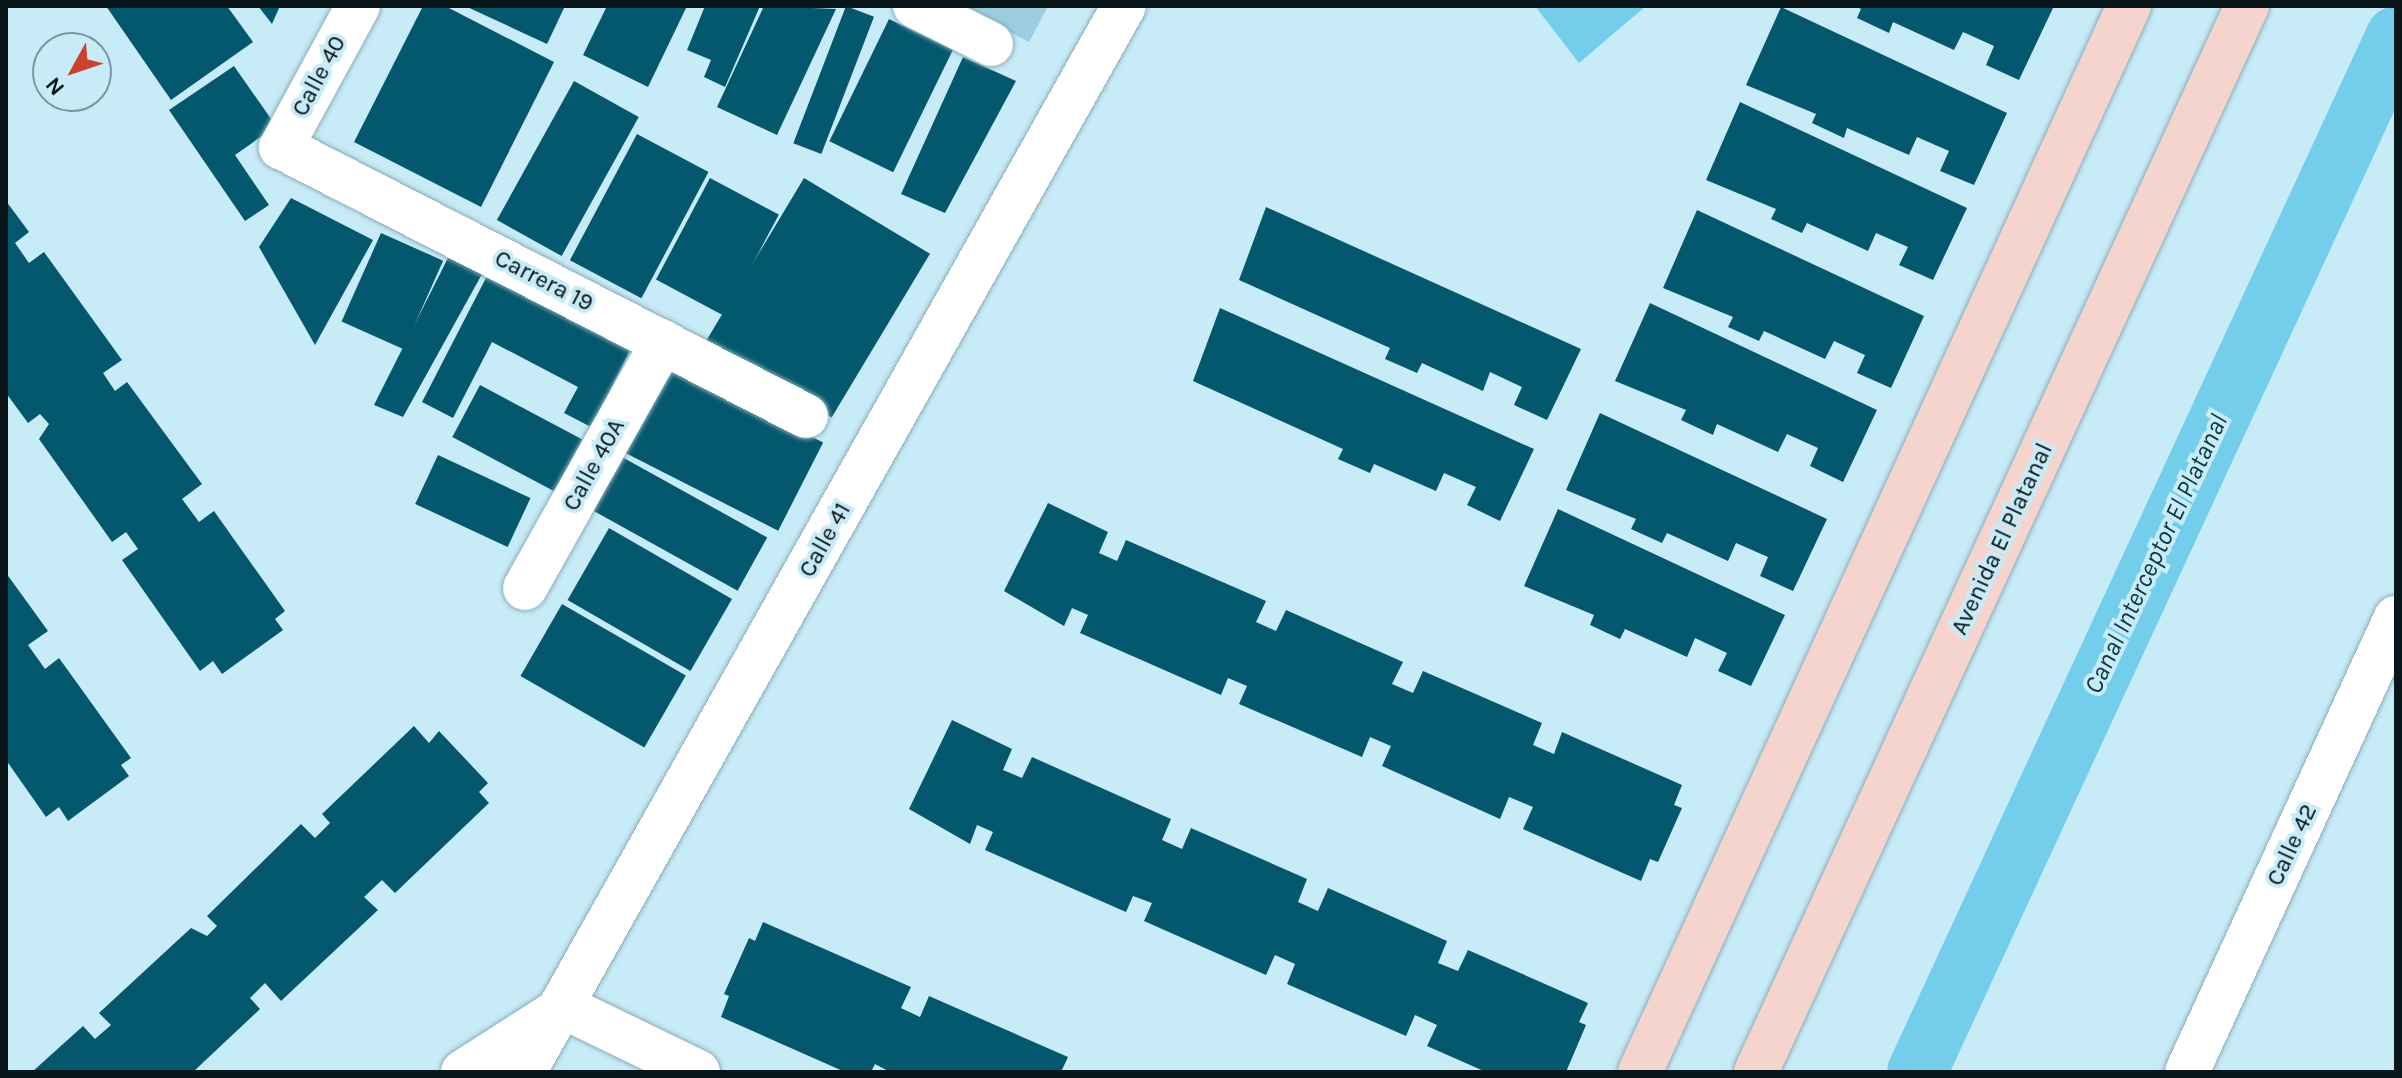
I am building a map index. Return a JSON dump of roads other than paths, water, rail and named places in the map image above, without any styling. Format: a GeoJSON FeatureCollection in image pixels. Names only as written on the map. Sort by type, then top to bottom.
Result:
{"type":"FeatureCollection","features":[{"type":"Feature","properties":{"kind":"main road"},"geometry":{"type":"LineString","coordinates":[[1640,1072],[2129,6]]}},
{"type":"Feature","properties":{"kind":"main road","name":"Avenida El Platanal"},"geometry":{"type":"LineString","coordinates":[[1756,1072],[2247,6]]}},
{"type":"Feature","properties":{"kind":"street","name":"Calle 40"},"geometry":{"type":"LineString","coordinates":[[281,147],[358,6]]}},
{"type":"Feature","properties":{"kind":"street"},"geometry":{"type":"LineString","coordinates":[[915,6],[991,44]]}},
{"type":"Feature","properties":{"kind":"street","name":"Calle 41"},"geometry":{"type":"LineString","coordinates":[[524,1072],[564,1007],[1124,6]]}},
{"type":"Feature","properties":{"kind":"street","name":"Carrera 19"},"geometry":{"type":"LineString","coordinates":[[281,147],[806,416]]}},
{"type":"Feature","properties":{"kind":"street","name":"Calle 40A"},"geometry":{"type":"LineString","coordinates":[[525,588],[663,342]]}},
{"type":"Feature","properties":{"kind":"street","name":"Calle 42"},"geometry":{"type":"LineString","coordinates":[[2187,1072],[2396,618]]}},
{"type":"Feature","properties":{"kind":"street"},"geometry":{"type":"LineString","coordinates":[[463,1072],[564,1007],[698,1072]]}},
{"type":"Feature","properties":{"kind":"waterway","name":"Canal Interceptor El Platanal"},"geometry":{"type":"LineString","coordinates":[[1917,1072],[2396,36]]}}]}
